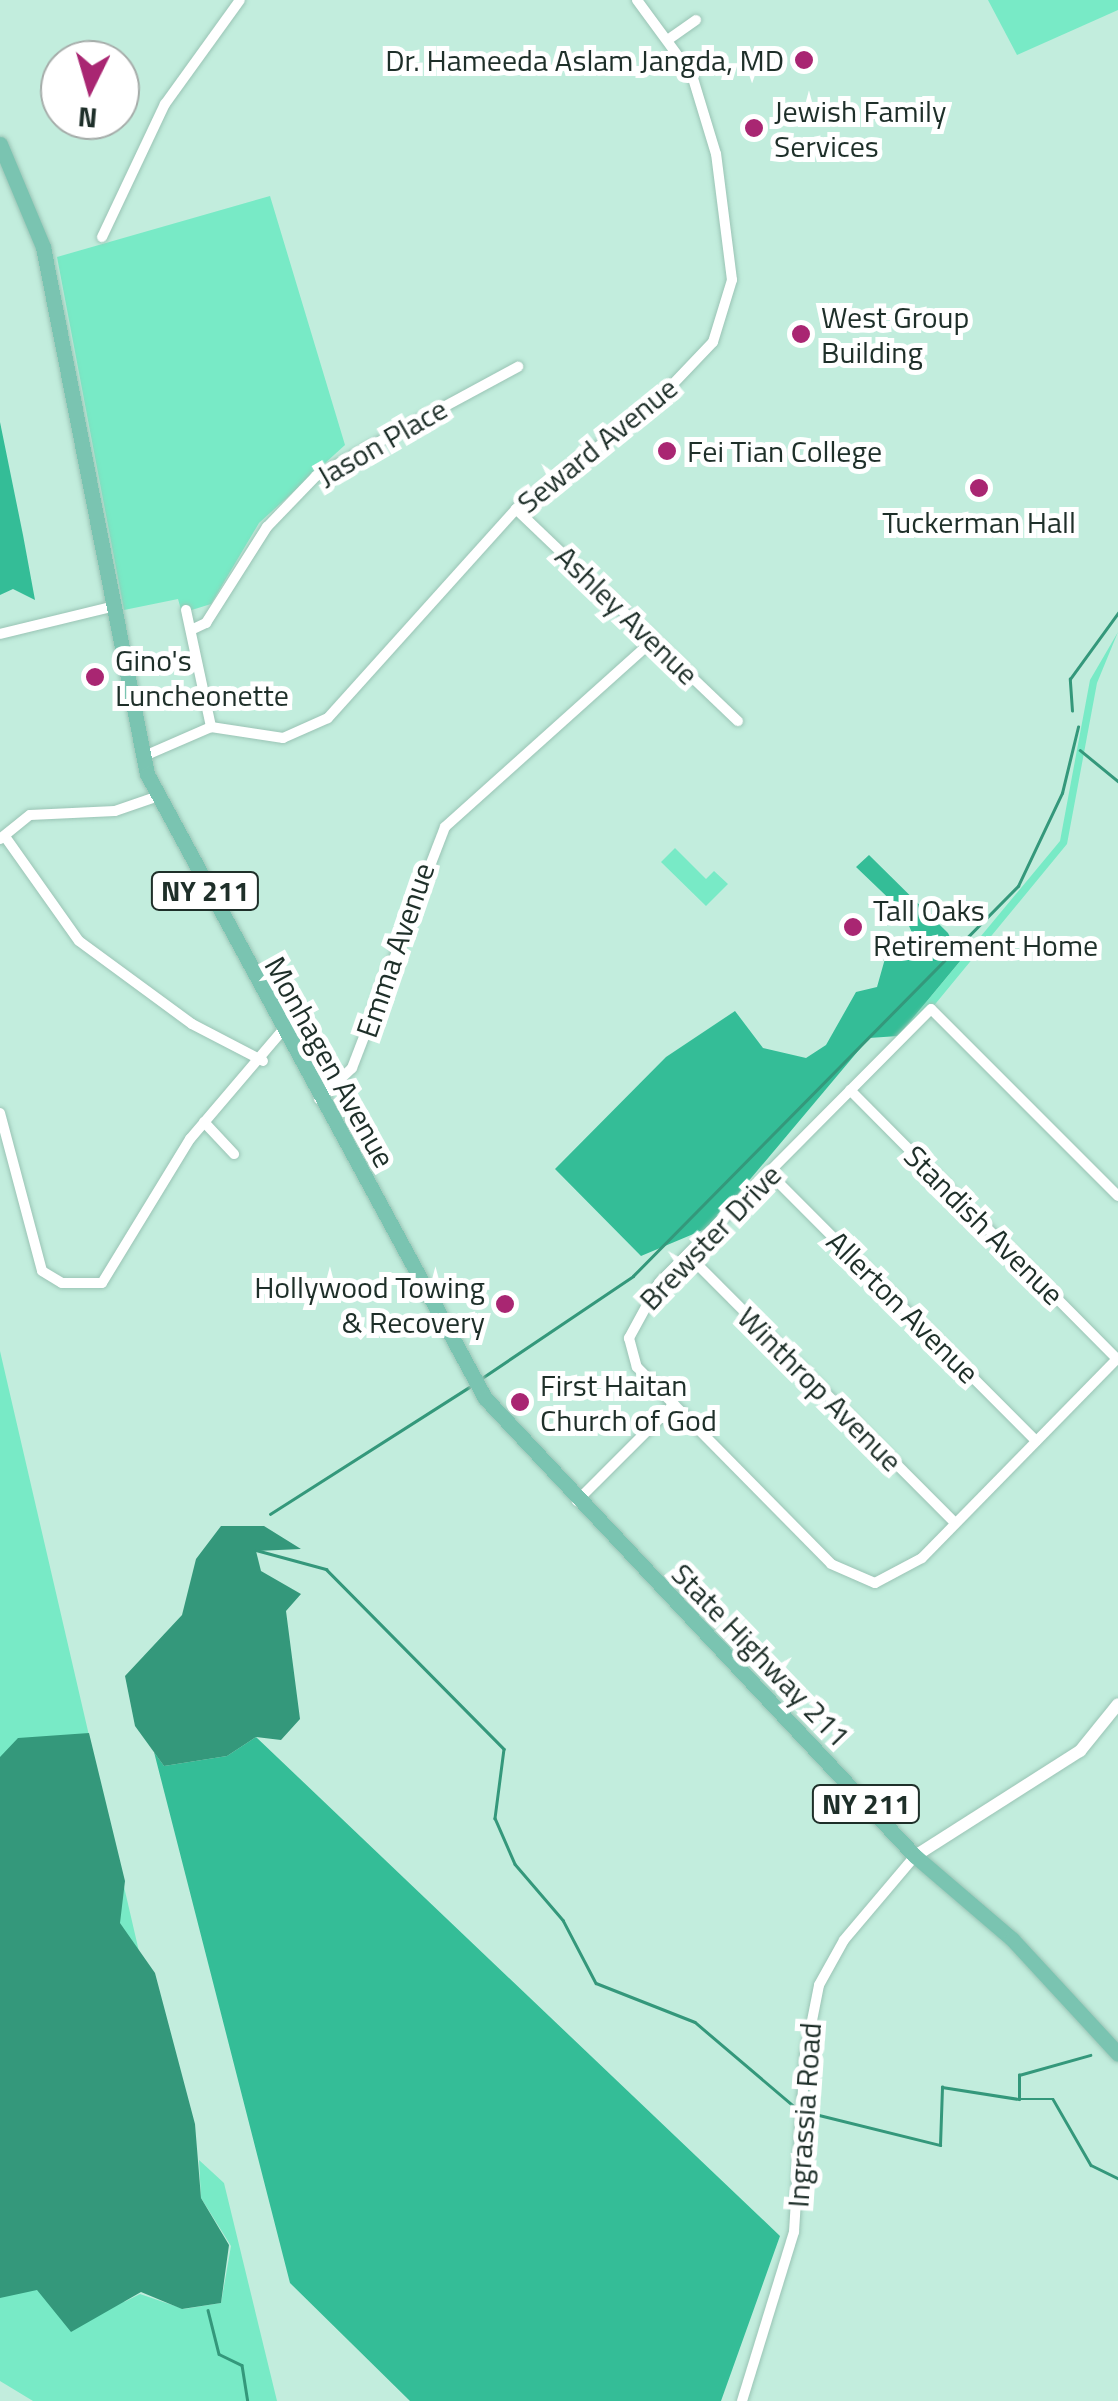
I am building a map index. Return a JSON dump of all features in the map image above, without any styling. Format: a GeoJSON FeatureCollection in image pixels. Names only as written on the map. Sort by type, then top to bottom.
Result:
{"type":"FeatureCollection","features":[{"type":"Feature","properties":{"kind":"main road","name":"Monhagen Avenue"},"geometry":{"type":"LineString","coordinates":[[0,144],[43,247],[111,606],[142,756],[156,797],[281,1032],[485,1398],[620,1546]]}},
{"type":"Feature","properties":{"kind":"main road","name":"State Highway 211"},"geometry":{"type":"LineString","coordinates":[[620,1546],[916,1856],[1073,2000],[1118,2054]]}},
{"type":"Feature","properties":{"kind":"street"},"geometry":{"type":"LineString","coordinates":[[102,237],[172,92],[240,0]]}},
{"type":"Feature","properties":{"kind":"street","name":"Seward Avenue"},"geometry":{"type":"LineString","coordinates":[[211,726],[283,738],[328,718],[516,509],[664,395],[724,318],[732,264],[716,154],[698,88],[670,39],[636,0]]}},
{"type":"Feature","properties":{"kind":"street"},"geometry":{"type":"LineString","coordinates":[[670,39],[696,20]]}},
{"type":"Feature","properties":{"kind":"street","name":"Jason Place"},"geometry":{"type":"LineString","coordinates":[[191,630],[206,623],[267,526],[316,476],[518,368]]}},
{"type":"Feature","properties":{"kind":"street","name":"Ashley Avenue"},"geometry":{"type":"LineString","coordinates":[[516,509],[738,721]]}},
{"type":"Feature","properties":{"kind":"street"},"geometry":{"type":"LineString","coordinates":[[0,634],[111,606]]}},
{"type":"Feature","properties":{"kind":"street"},"geometry":{"type":"LineString","coordinates":[[142,756],[211,726],[186,610]]}},
{"type":"Feature","properties":{"kind":"street","name":"Emma Avenue"},"geometry":{"type":"LineString","coordinates":[[319,1099],[352,1068],[445,826],[652,642]]}},
{"type":"Feature","properties":{"kind":"street"},"geometry":{"type":"LineString","coordinates":[[156,797],[115,811],[30,815],[3,839],[79,941],[154,987],[192,1024],[263,1061]]}},
{"type":"Feature","properties":{"kind":"street","name":"Brewster Drive"},"geometry":{"type":"LineString","coordinates":[[1117,1358],[902,1572],[860,1583],[637,1367],[630,1330],[688,1255],[932,1009],[1118,1196]]}},
{"type":"Feature","properties":{"kind":"street"},"geometry":{"type":"LineString","coordinates":[[0,1113],[37,1260],[62,1283],[110,1278],[204,1122],[263,1061],[281,1032]]}},
{"type":"Feature","properties":{"kind":"street","name":"Standish Avenue"},"geometry":{"type":"LineString","coordinates":[[850,1090],[1117,1358]]}},
{"type":"Feature","properties":{"kind":"street"},"geometry":{"type":"LineString","coordinates":[[204,1122],[234,1154]]}},
{"type":"Feature","properties":{"kind":"street","name":"Allerton Avenue"},"geometry":{"type":"LineString","coordinates":[[770,1174],[1036,1441]]}},
{"type":"Feature","properties":{"kind":"street","name":"Winthrop Avenue"},"geometry":{"type":"LineString","coordinates":[[688,1255],[954,1522]]}},
{"type":"Feature","properties":{"kind":"street"},"geometry":{"type":"LineString","coordinates":[[576,1501],[674,1404]]}},
{"type":"Feature","properties":{"kind":"street"},"geometry":{"type":"LineString","coordinates":[[916,1856],[1080,1751],[1118,1704]]}},
{"type":"Feature","properties":{"kind":"street","name":"Ingrassia Road"},"geometry":{"type":"LineString","coordinates":[[742,2401],[794,2232],[805,2056],[819,1985],[844,1940],[916,1856]]}},
{"type":"Feature","properties":{"kind":"shaded area"},"geometry":{"type":"Polygon","coordinates":[[[988,0],[1118,0],[1118,10],[1017,55],[988,0]]]}},
{"type":"Feature","properties":{"kind":"shaded area"},"geometry":{"type":"Polygon","coordinates":[[[270,196],[345,445],[259,523],[211,604],[182,613],[178,599],[124,610],[57,257],[270,196]]]}},
{"type":"Feature","properties":{"kind":"shaded area"},"geometry":{"type":"Polygon","coordinates":[[[0,422],[35,600],[13,589],[0,595],[0,422]]]}},
{"type":"Feature","properties":{"kind":"shaded area"},"geometry":{"type":"Polygon","coordinates":[[[1118,632],[1097,683],[1067,844],[904,1042],[644,1295],[898,1036],[1060,841],[1090,680],[1118,632]]]}},
{"type":"Feature","properties":{"kind":"shaded area"},"geometry":{"type":"Polygon","coordinates":[[[675,848],[706,879],[714,871],[728,884],[706,906],[661,862],[675,848]]]}},
{"type":"Feature","properties":{"kind":"shaded area"},"geometry":{"type":"Polygon","coordinates":[[[869,855],[948,933],[961,960],[898,1036],[869,1038],[710,1227],[641,1256],[555,1169],[666,1057],[735,1011],[763,1048],[806,1058],[826,1045],[856,992],[877,987],[888,948],[916,942],[903,912],[856,867],[869,855]]]}},
{"type":"Feature","properties":{"kind":"shaded area"},"geometry":{"type":"Polygon","coordinates":[[[0,1351],[194,2189],[124,2302],[140,2294],[184,2309],[221,2303],[231,2246],[201,2198],[199,2160],[224,2183],[277,2401],[33,2401],[0,2381],[0,1351]]]}},
{"type":"Feature","properties":{"kind":"shaded area"},"geometry":{"type":"Polygon","coordinates":[[[221,1526],[264,1526],[301,1549],[256,1551],[261,1571],[301,1594],[286,1611],[300,1719],[281,1740],[256,1737],[227,1756],[164,1766],[135,1726],[125,1676],[182,1615],[196,1559],[221,1526]]]}},
{"type":"Feature","properties":{"kind":"shaded area"},"geometry":{"type":"Polygon","coordinates":[[[89,1733],[125,1881],[120,1923],[155,1973],[195,2124],[201,2198],[229,2245],[221,2303],[182,2309],[141,2292],[71,2332],[37,2290],[0,2298],[0,1757],[18,1738],[89,1733]]]}},
{"type":"Feature","properties":{"kind":"shaded area"},"geometry":{"type":"Polygon","coordinates":[[[256,1737],[780,2236],[721,2401],[410,2401],[290,2283],[154,1752],[164,1766],[227,1756],[256,1737]]]}},
{"type":"Feature","properties":{"kind":"waterway"},"geometry":{"type":"LineString","coordinates":[[1072,711],[1070,679],[1118,613]]}},
{"type":"Feature","properties":{"kind":"waterway"},"geometry":{"type":"LineString","coordinates":[[482,1378],[633,1276],[1018,886],[1062,793],[1078,727]]}},
{"type":"Feature","properties":{"kind":"waterway"},"geometry":{"type":"LineString","coordinates":[[1080,750],[1118,781]]}},
{"type":"Feature","properties":{"kind":"waterway"},"geometry":{"type":"LineString","coordinates":[[270,1514],[469,1387]]}},
{"type":"Feature","properties":{"kind":"waterway"},"geometry":{"type":"LineString","coordinates":[[256,1550],[326,1569],[504,1749],[495,1818],[515,1864],[563,1920],[596,1983],[695,2022],[795,2107]]}},
{"type":"Feature","properties":{"kind":"waterway"},"geometry":{"type":"LineString","coordinates":[[815,2114],[940,2145],[942,2087],[1019,2099],[1019,2075],[1090,2055]]}},
{"type":"Feature","properties":{"kind":"waterway"},"geometry":{"type":"LineString","coordinates":[[1019,2099],[1053,2099],[1091,2165],[1118,2178]]}},
{"type":"Feature","properties":{"kind":"waterway"},"geometry":{"type":"LineString","coordinates":[[208,2310],[219,2354],[242,2365],[248,2401]]}},
{"type":"Feature","properties":{"kind":"place","name":"Dr. Hameeda Aslam Jangda, MD"},"geometry":{"type":"Point","coordinates":[804,60]}},
{"type":"Feature","properties":{"kind":"place","name":"Jewish Family Services"},"geometry":{"type":"Point","coordinates":[754,128]}},
{"type":"Feature","properties":{"kind":"place","name":"West Group Building"},"geometry":{"type":"Point","coordinates":[801,334]}},
{"type":"Feature","properties":{"kind":"place","name":"Fei Tian College"},"geometry":{"type":"Point","coordinates":[667,451]}},
{"type":"Feature","properties":{"kind":"place","name":"Tuckerman Hall"},"geometry":{"type":"Point","coordinates":[979,488]}},
{"type":"Feature","properties":{"kind":"place","name":"Gino's Luncheonette"},"geometry":{"type":"Point","coordinates":[95,677]}},
{"type":"Feature","properties":{"kind":"place","name":"Tall Oaks Retirement Home"},"geometry":{"type":"Point","coordinates":[853,927]}},
{"type":"Feature","properties":{"kind":"place","name":"Hollywood Towing & Recovery"},"geometry":{"type":"Point","coordinates":[505,1304]}},
{"type":"Feature","properties":{"kind":"place","name":"First Haitan Church of God"},"geometry":{"type":"Point","coordinates":[520,1402]}}]}
